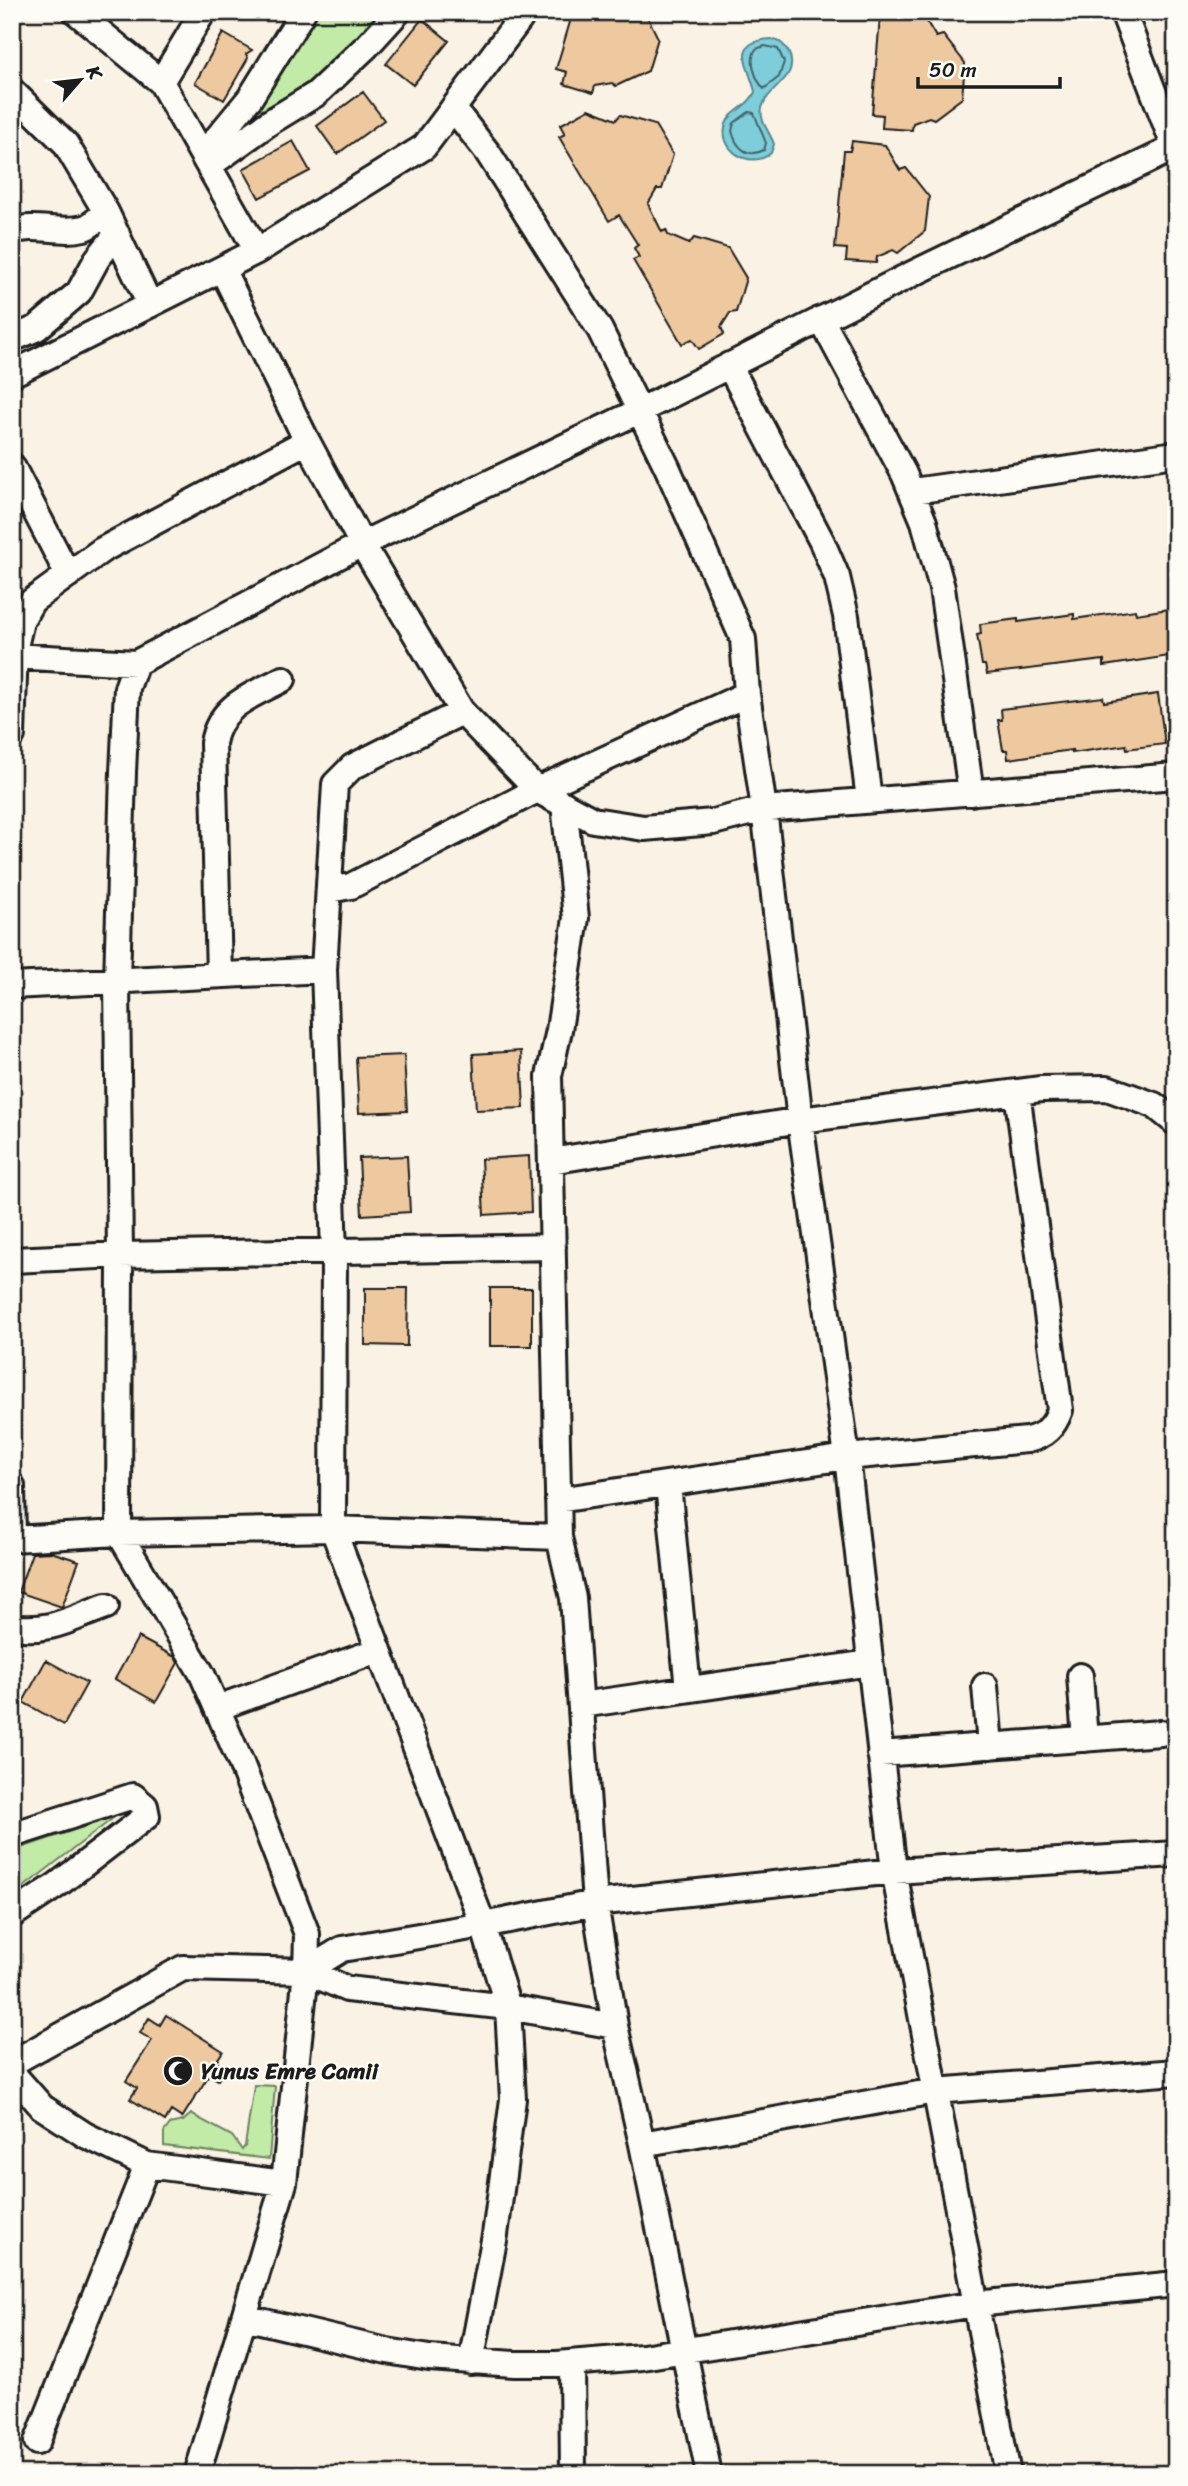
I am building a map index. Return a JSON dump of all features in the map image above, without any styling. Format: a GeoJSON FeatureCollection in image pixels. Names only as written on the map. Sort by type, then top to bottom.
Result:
{"type":"FeatureCollection","features":[{"type":"Feature","properties":{"kind":"street"},"geometry":{"type":"LineString","coordinates":[[76,12],[161,82],[257,251]]}},
{"type":"Feature","properties":{"kind":"street"},"geometry":{"type":"LineString","coordinates":[[161,82],[203,12]]}},
{"type":"Feature","properties":{"kind":"street"},"geometry":{"type":"LineString","coordinates":[[206,160],[250,98],[303,12]]}},
{"type":"Feature","properties":{"kind":"street"},"geometry":{"type":"LineString","coordinates":[[206,160],[316,94],[367,46],[398,12]]}},
{"type":"Feature","properties":{"kind":"street"},"geometry":{"type":"LineString","coordinates":[[12,374],[257,251],[424,147],[520,19],[522,12]]}},
{"type":"Feature","properties":{"kind":"street"},"geometry":{"type":"LineString","coordinates":[[13,656],[136,663],[362,544],[641,411],[821,319],[1175,148],[1123,12]]}},
{"type":"Feature","properties":{"kind":"street"},"geometry":{"type":"LineString","coordinates":[[12,91],[65,143],[112,223],[150,305]]}},
{"type":"Feature","properties":{"kind":"street"},"geometry":{"type":"LineString","coordinates":[[453,108],[488,153],[592,318],[641,411],[743,639],[747,694],[764,809],[800,1120],[847,1457],[894,1871],[1009,2474]]}},
{"type":"Feature","properties":{"kind":"street"},"geometry":{"type":"LineString","coordinates":[[12,231],[24,227],[60,230],[112,223]]}},
{"type":"Feature","properties":{"kind":"street"},"geometry":{"type":"LineString","coordinates":[[12,339],[37,328],[79,292],[112,223]]}},
{"type":"Feature","properties":{"kind":"street"},"geometry":{"type":"LineString","coordinates":[[222,269],[307,441],[362,544],[462,712],[537,790],[593,820],[644,828],[713,822],[764,809],[1176,776]]}},
{"type":"Feature","properties":{"kind":"street"},"geometry":{"type":"LineString","coordinates":[[821,319],[913,491],[934,555],[942,588],[971,793]]}},
{"type":"Feature","properties":{"kind":"street"},"geometry":{"type":"LineString","coordinates":[[729,365],[822,542],[837,577],[846,616],[869,800]]}},
{"type":"Feature","properties":{"kind":"street"},"geometry":{"type":"LineString","coordinates":[[12,735],[13,656],[21,621],[32,601],[102,550],[307,441]]}},
{"type":"Feature","properties":{"kind":"street"},"geometry":{"type":"LineString","coordinates":[[913,491],[1176,454]]}},
{"type":"Feature","properties":{"kind":"street"},"geometry":{"type":"LineString","coordinates":[[12,466],[68,575]]}},
{"type":"Feature","properties":{"kind":"street"},"geometry":{"type":"LineString","coordinates":[[136,663],[127,688],[117,981],[119,1534],[202,1674],[241,1763],[307,1934],[306,1971],[284,2183],[197,2474]]}},
{"type":"Feature","properties":{"kind":"street"},"geometry":{"type":"LineString","coordinates":[[219,975],[213,743],[215,731],[220,720],[231,708],[283,679]]}},
{"type":"Feature","properties":{"kind":"street"},"geometry":{"type":"LineString","coordinates":[[329,890],[351,887],[537,790],[747,694]]}},
{"type":"Feature","properties":{"kind":"street"},"geometry":{"type":"LineString","coordinates":[[462,712],[352,767],[335,783],[324,970],[334,1252],[333,1529],[483,1925],[508,2007],[513,2099],[495,2235],[471,2362]]}},
{"type":"Feature","properties":{"kind":"street"},"geometry":{"type":"LineString","coordinates":[[564,804],[576,918],[559,1030],[549,1076],[559,1537],[573,1598],[595,1903],[615,2026],[642,2144],[709,2474]]}},
{"type":"Feature","properties":{"kind":"street"},"geometry":{"type":"LineString","coordinates":[[12,986],[324,970]]}},
{"type":"Feature","properties":{"kind":"street"},"geometry":{"type":"LineString","coordinates":[[551,1161],[800,1120],[1017,1092],[1107,1088],[1154,1105],[1176,1123]]}},
{"type":"Feature","properties":{"kind":"street"},"geometry":{"type":"LineString","coordinates":[[558,1500],[847,1457],[1027,1440],[1044,1434],[1060,1410],[1017,1092]]}},
{"type":"Feature","properties":{"kind":"street"},"geometry":{"type":"LineString","coordinates":[[12,1260],[120,1255],[553,1247]]}},
{"type":"Feature","properties":{"kind":"street"},"geometry":{"type":"LineString","coordinates":[[667,1484],[688,1689]]}},
{"type":"Feature","properties":{"kind":"street"},"geometry":{"type":"LineString","coordinates":[[12,1486],[13,1539],[333,1529],[559,1537]]}},
{"type":"Feature","properties":{"kind":"street"},"geometry":{"type":"LineString","coordinates":[[12,1627],[32,1630],[48,1628],[106,1606]]}},
{"type":"Feature","properties":{"kind":"street"},"geometry":{"type":"LineString","coordinates":[[217,1708],[379,1650]]}},
{"type":"Feature","properties":{"kind":"street"},"geometry":{"type":"LineString","coordinates":[[581,1705],[870,1663]]}},
{"type":"Feature","properties":{"kind":"street"},"geometry":{"type":"LineString","coordinates":[[1080,1676],[1085,1739]]}},
{"type":"Feature","properties":{"kind":"street"},"geometry":{"type":"LineString","coordinates":[[985,1686],[990,1746]]}},
{"type":"Feature","properties":{"kind":"street"},"geometry":{"type":"LineString","coordinates":[[880,1754],[1160,1733]]}},
{"type":"Feature","properties":{"kind":"street"},"geometry":{"type":"LineString","coordinates":[[12,1835],[133,1796],[145,1806],[146,1816],[57,1885],[12,1915]]}},
{"type":"Feature","properties":{"kind":"street"},"geometry":{"type":"LineString","coordinates":[[306,1971],[342,1950],[595,1903],[894,1871],[1176,1854]]}},
{"type":"Feature","properties":{"kind":"street"},"geometry":{"type":"LineString","coordinates":[[12,2063],[183,1968],[306,1971],[347,1989],[508,2007],[615,2026]]}},
{"type":"Feature","properties":{"kind":"street"},"geometry":{"type":"LineString","coordinates":[[642,2144],[935,2091],[1176,2072]]}},
{"type":"Feature","properties":{"kind":"street"},"geometry":{"type":"LineString","coordinates":[[12,2073],[42,2107],[85,2135],[147,2165],[284,2183]]}},
{"type":"Feature","properties":{"kind":"street"},"geometry":{"type":"LineString","coordinates":[[37,2442],[147,2165]]}},
{"type":"Feature","properties":{"kind":"street"},"geometry":{"type":"LineString","coordinates":[[244,2317],[387,2351],[471,2362],[572,2364],[642,2357],[976,2304],[1176,2284]]}},
{"type":"Feature","properties":{"kind":"street"},"geometry":{"type":"LineString","coordinates":[[572,2364],[573,2474]]}},
{"type":"Feature","properties":{"kind":"green space"},"geometry":{"type":"Polygon","coordinates":[[[314,12],[381,12],[366,36],[333,65],[266,111],[258,108],[257,103],[314,12]]]}},
{"type":"Feature","properties":{"kind":"green space"},"geometry":{"type":"Polygon","coordinates":[[[116,1816],[12,1896],[12,1851],[116,1816]]]}},
{"type":"Feature","properties":{"kind":"green space"},"geometry":{"type":"Polygon","coordinates":[[[254,2085],[275,2086],[269,2159],[164,2146],[164,2132],[170,2124],[183,2121],[191,2114],[232,2136],[242,2150],[245,2146],[254,2085]]]}},
{"type":"Feature","properties":{"kind":"water"},"geometry":{"type":"Polygon","coordinates":[[[758,41],[779,41],[788,51],[791,68],[762,108],[763,122],[774,144],[771,153],[754,160],[737,155],[726,142],[724,133],[728,119],[749,101],[755,92],[745,57],[746,50],[758,41]]]}},
{"type":"Feature","properties":{"kind":"building"},"geometry":{"type":"Polygon","coordinates":[[[573,12],[645,12],[658,38],[648,71],[616,86],[612,83],[595,86],[593,93],[564,84],[567,72],[556,69],[573,12]]]}},
{"type":"Feature","properties":{"kind":"building"},"geometry":{"type":"Polygon","coordinates":[[[888,12],[921,12],[936,37],[943,35],[965,63],[962,98],[934,119],[929,117],[913,123],[912,130],[882,128],[883,115],[872,114],[880,17],[887,18],[888,12]]]}},
{"type":"Feature","properties":{"kind":"building"},"geometry":{"type":"Polygon","coordinates":[[[422,19],[449,41],[413,85],[386,64],[422,19]]]}},
{"type":"Feature","properties":{"kind":"building"},"geometry":{"type":"Polygon","coordinates":[[[223,33],[252,50],[246,54],[248,58],[224,100],[195,83],[223,33]]]}},
{"type":"Feature","properties":{"kind":"building"},"geometry":{"type":"Polygon","coordinates":[[[363,92],[384,120],[337,154],[317,126],[363,92]]]}},
{"type":"Feature","properties":{"kind":"building"},"geometry":{"type":"Polygon","coordinates":[[[589,109],[616,120],[620,115],[655,125],[673,155],[662,189],[657,189],[648,204],[662,232],[666,230],[668,235],[689,244],[694,238],[728,248],[746,278],[736,312],[730,313],[721,327],[724,334],[699,349],[692,339],[682,344],[633,260],[639,257],[634,248],[638,245],[619,215],[609,221],[559,137],[565,134],[560,125],[589,109]]]}},
{"type":"Feature","properties":{"kind":"building"},"geometry":{"type":"Polygon","coordinates":[[[293,141],[310,171],[259,198],[243,169],[293,141]]]}},
{"type":"Feature","properties":{"kind":"building"},"geometry":{"type":"Polygon","coordinates":[[[852,141],[885,145],[900,170],[906,168],[929,197],[925,231],[898,253],[893,250],[877,257],[876,263],[846,261],[847,249],[835,248],[844,151],[850,151],[852,141]]]}},
{"type":"Feature","properties":{"kind":"building"},"geometry":{"type":"Polygon","coordinates":[[[1176,608],[1176,655],[1104,666],[1104,660],[987,674],[985,665],[982,665],[977,635],[981,634],[980,624],[1074,614],[1074,619],[1135,610],[1136,614],[1176,608]]]}},
{"type":"Feature","properties":{"kind":"building"},"geometry":{"type":"Polygon","coordinates":[[[1158,694],[1165,744],[1127,749],[1126,745],[1072,753],[1072,750],[1008,759],[1007,750],[1003,750],[998,720],[1002,720],[1001,709],[1103,697],[1104,702],[1158,694]]]}},
{"type":"Feature","properties":{"kind":"building"},"geometry":{"type":"Polygon","coordinates":[[[521,1051],[524,1108],[476,1110],[473,1054],[521,1051]]]}},
{"type":"Feature","properties":{"kind":"building"},"geometry":{"type":"Polygon","coordinates":[[[404,1055],[407,1111],[359,1113],[356,1057],[404,1055]]]}},
{"type":"Feature","properties":{"kind":"building"},"geometry":{"type":"Polygon","coordinates":[[[407,1156],[410,1212],[362,1215],[359,1158],[407,1156]]]}},
{"type":"Feature","properties":{"kind":"building"},"geometry":{"type":"Polygon","coordinates":[[[529,1156],[531,1212],[484,1215],[481,1159],[529,1156]]]}},
{"type":"Feature","properties":{"kind":"building"},"geometry":{"type":"Polygon","coordinates":[[[365,1288],[408,1288],[407,1346],[365,1345],[365,1288]]]}},
{"type":"Feature","properties":{"kind":"building"},"geometry":{"type":"Polygon","coordinates":[[[490,1288],[532,1288],[532,1346],[490,1346],[490,1288]]]}},
{"type":"Feature","properties":{"kind":"building"},"geometry":{"type":"Polygon","coordinates":[[[51,1552],[79,1561],[62,1607],[18,1592],[32,1553],[51,1552]]]}},
{"type":"Feature","properties":{"kind":"building"},"geometry":{"type":"Polygon","coordinates":[[[138,1637],[175,1657],[178,1663],[156,1702],[115,1679],[138,1637]]]}},
{"type":"Feature","properties":{"kind":"building"},"geometry":{"type":"Polygon","coordinates":[[[46,1660],[87,1683],[64,1725],[23,1702],[46,1660]]]}},
{"type":"Feature","properties":{"kind":"building","name":"Yunus Emre Camii"},"geometry":{"type":"Polygon","coordinates":[[[166,2015],[223,2051],[216,2062],[226,2068],[218,2080],[209,2075],[182,2118],[171,2111],[165,2121],[130,2099],[137,2088],[126,2081],[152,2040],[140,2033],[149,2018],[160,2025],[166,2015]]]}},
{"type":"Feature","properties":{"kind":"place","name":"Yunus Emre Camii"},"geometry":{"type":"Point","coordinates":[178,2071]}}]}
